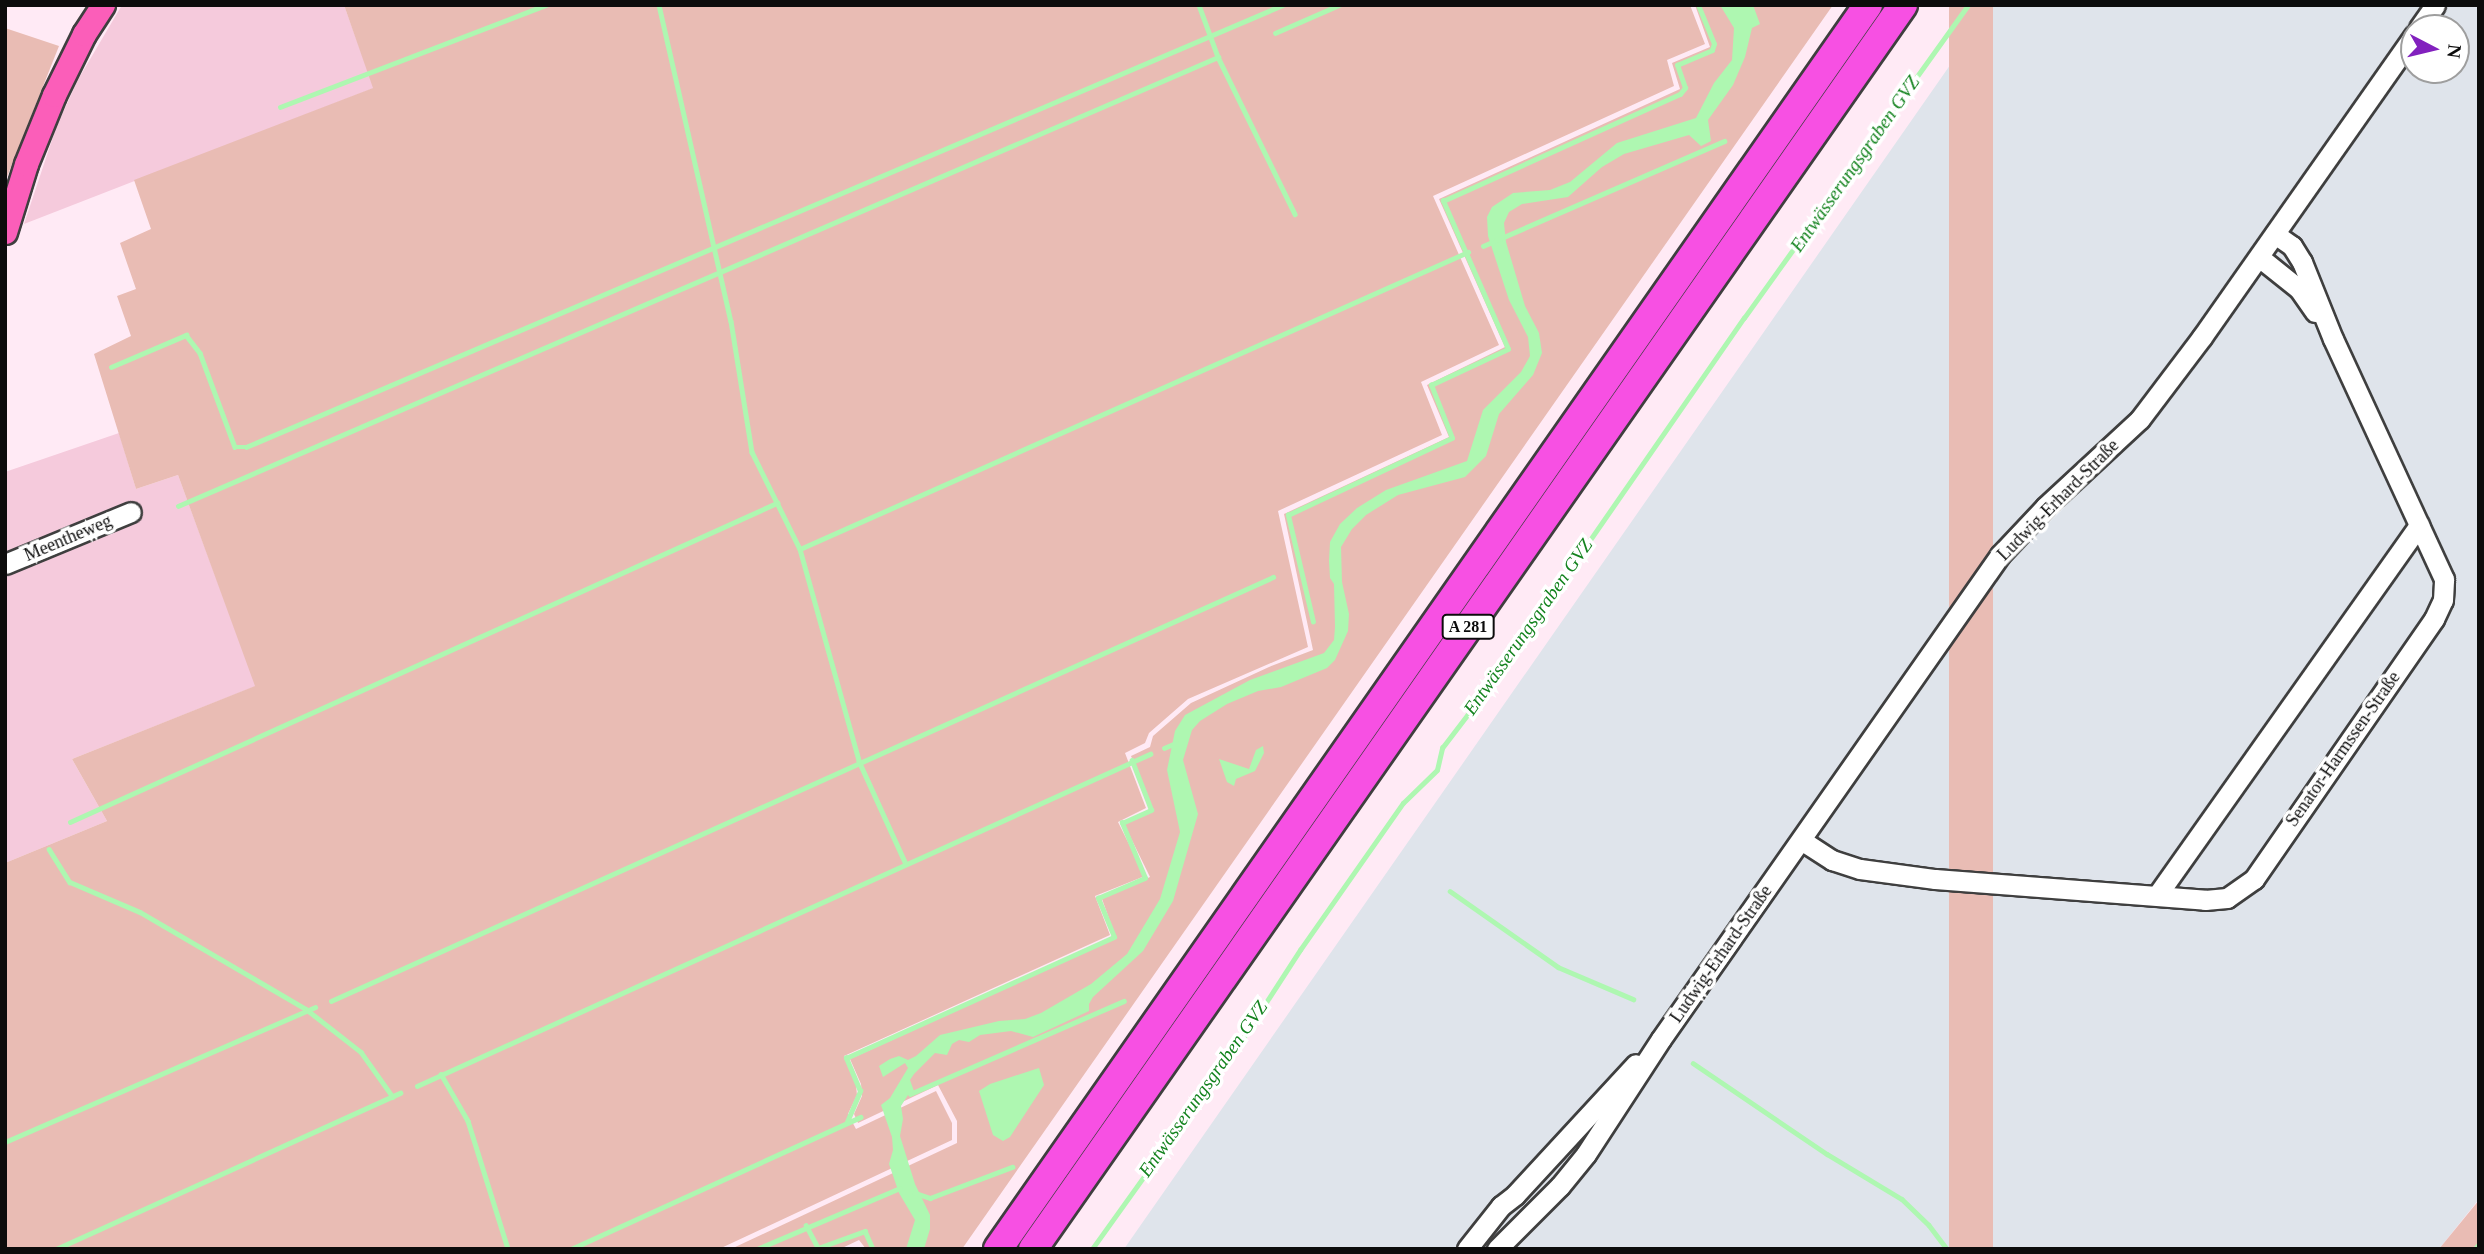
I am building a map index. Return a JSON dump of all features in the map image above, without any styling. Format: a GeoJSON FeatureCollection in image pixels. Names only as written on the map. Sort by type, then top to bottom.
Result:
{"type":"FeatureCollection","features":[{"type":"Feature","properties":{"kind":"highway","name":"A 281"},"geometry":{"type":"LineString","coordinates":[[998,1249],[1868,5]]}},
{"type":"Feature","properties":{"kind":"highway","name":"A 281"},"geometry":{"type":"LineString","coordinates":[[1033,1249],[1903,5]]}},
{"type":"Feature","properties":{"kind":"main road"},"geometry":{"type":"LineString","coordinates":[[5,232],[49,106],[77,47],[103,5]]}},
{"type":"Feature","properties":{"kind":"street","name":"Ludwig-Erhard-Straße"},"geometry":{"type":"LineString","coordinates":[[1497,1249],[1560,1186],[1586,1154],[1661,1039],[2000,555],[2045,507],[2140,419],[2259,257],[2400,55]]}},
{"type":"Feature","properties":{"kind":"street","name":"Senator-Harmssen-Straße"},"geometry":{"type":"LineString","coordinates":[[1801,840],[1832,860],[1860,869],[1935,879],[2158,894],[2205,900],[2227,898],[2254,879],[2434,619],[2443,600],[2444,579],[2333,339],[2302,262],[2292,246],[2275,234]]}},
{"type":"Feature","properties":{"kind":"street","name":"Senator-Harmssen-Straße"},"geometry":{"type":"LineString","coordinates":[[2259,257],[2299,289],[2333,339]]}},
{"type":"Feature","properties":{"kind":"street","name":"Meentheweg"},"geometry":{"type":"LineString","coordinates":[[5,564],[131,512]]}},
{"type":"Feature","properties":{"kind":"street"},"geometry":{"type":"LineString","coordinates":[[2158,894],[2419,525]]}},
{"type":"Feature","properties":{"kind":"street","name":"Ludwig-Erhard-Straße"},"geometry":{"type":"LineString","coordinates":[[1467,1249],[1502,1206],[1661,1039]]}},
{"type":"Feature","properties":{"kind":"shaded area"},"geometry":{"type":"Polygon","coordinates":[[[122,5],[344,5],[374,88],[24,224],[57,125],[79,78],[122,5]]]}},
{"type":"Feature","properties":{"kind":"shaded area"},"geometry":{"type":"Polygon","coordinates":[[[344,5],[1690,5],[1705,44],[1667,60],[1674,86],[1433,196],[1499,345],[1421,382],[1442,435],[1278,511],[1308,647],[1188,699],[1149,733],[1145,743],[1125,753],[1146,808],[1118,822],[1145,876],[1095,896],[1110,935],[844,1056],[856,1085],[857,1095],[848,1114],[856,1129],[936,1091],[952,1123],[952,1140],[719,1249],[5,1249],[5,863],[107,821],[72,759],[255,686],[178,475],[136,489],[94,354],[131,336],[117,296],[136,289],[120,243],[151,229],[134,180],[373,88],[344,5]]]}},
{"type":"Feature","properties":{"kind":"shaded area"},"geometry":{"type":"Polygon","coordinates":[[[1695,5],[1833,5],[962,1249],[866,1249],[859,1240],[840,1249],[731,1249],[957,1143],[957,1121],[938,1085],[858,1123],[854,1114],[862,1096],[861,1084],[850,1059],[1116,938],[1102,899],[1150,877],[1124,824],[1153,810],[1131,756],[1150,747],[1153,736],[1191,703],[1313,650],[1284,514],[1449,437],[1427,385],[1505,347],[1439,199],[1680,89],[1672,63],[1710,47],[1695,5]]]}},
{"type":"Feature","properties":{"kind":"shaded area"},"geometry":{"type":"Polygon","coordinates":[[[1720,5],[1753,5],[1760,24],[1752,28],[1745,57],[1733,85],[1708,120],[1711,141],[1701,146],[1689,135],[1624,154],[1602,167],[1568,197],[1522,204],[1509,212],[1504,223],[1506,242],[1525,306],[1539,333],[1542,353],[1533,375],[1499,414],[1486,456],[1465,477],[1398,495],[1366,515],[1352,529],[1341,547],[1342,582],[1349,614],[1348,631],[1335,660],[1327,668],[1281,687],[1258,691],[1227,704],[1200,721],[1192,730],[1183,760],[1198,814],[1173,901],[1143,951],[1093,997],[1089,1011],[1033,1037],[1011,1031],[980,1035],[969,1042],[959,1040],[952,1044],[947,1055],[935,1053],[910,1080],[915,1094],[908,1095],[901,1106],[903,1119],[900,1136],[915,1184],[930,1215],[930,1229],[924,1249],[906,1249],[915,1220],[899,1193],[889,1164],[893,1150],[892,1137],[881,1105],[890,1098],[908,1068],[905,1063],[883,1077],[879,1066],[899,1056],[908,1060],[916,1056],[940,1035],[999,1021],[1025,1019],[1041,1013],[1091,984],[1127,954],[1160,899],[1180,832],[1167,770],[1175,731],[1185,715],[1250,680],[1324,653],[1334,640],[1334,584],[1330,578],[1329,561],[1330,542],[1340,524],[1357,508],[1386,490],[1467,461],[1483,410],[1521,372],[1530,356],[1528,337],[1509,300],[1488,236],[1487,217],[1492,207],[1513,193],[1550,190],[1570,182],[1617,143],[1696,118],[1714,83],[1732,60],[1734,28],[1720,5]]]}},
{"type":"Feature","properties":{"kind":"shaded area"},"geometry":{"type":"Polygon","coordinates":[[[1949,5],[1993,5],[1993,1249],[1949,1249],[1949,5]]]}},
{"type":"Feature","properties":{"kind":"shaded area"},"geometry":{"type":"Polygon","coordinates":[[[1992,5],[2479,5],[2479,1199],[2439,1249],[1124,1249],[1992,5]]]}},
{"type":"Feature","properties":{"kind":"shaded area"},"geometry":{"type":"Polygon","coordinates":[[[5,28],[59,46],[5,182],[5,28]]]}},
{"type":"Feature","properties":{"kind":"shaded area"},"geometry":{"type":"Polygon","coordinates":[[[119,433],[136,489],[178,475],[256,686],[72,759],[107,821],[5,863],[5,472],[119,433]]]}},
{"type":"Feature","properties":{"kind":"shaded area"},"geometry":{"type":"Polygon","coordinates":[[[1263,746],[1264,753],[1255,771],[1236,779],[1234,786],[1227,782],[1219,759],[1249,769],[1256,750],[1263,746]]]}},
{"type":"Feature","properties":{"kind":"shaded area"},"geometry":{"type":"Polygon","coordinates":[[[1039,1068],[1044,1085],[1010,1137],[1003,1141],[993,1135],[979,1091],[990,1084],[1039,1068]]]}},
{"type":"Feature","properties":{"kind":"shaded area"},"geometry":{"type":"Polygon","coordinates":[[[2479,1200],[2479,1249],[2439,1249],[2475,1205],[2479,1200]]]}},
{"type":"Feature","properties":{"kind":"waterway"},"geometry":{"type":"LineString","coordinates":[[280,107],[546,5]]}},
{"type":"Feature","properties":{"kind":"waterway"},"geometry":{"type":"LineString","coordinates":[[659,5],[731,321],[752,452],[800,549],[859,761],[906,864]]}},
{"type":"Feature","properties":{"kind":"waterway"},"geometry":{"type":"LineString","coordinates":[[1199,5],[1218,57],[1295,214]]}},
{"type":"Feature","properties":{"kind":"waterway"},"geometry":{"type":"LineString","coordinates":[[111,367],[186,335],[200,353],[235,447],[246,447],[1283,5]]}},
{"type":"Feature","properties":{"kind":"waterway"},"geometry":{"type":"LineString","coordinates":[[1275,33],[1339,5]]}},
{"type":"Feature","properties":{"kind":"waterway"},"geometry":{"type":"LineString","coordinates":[[1313,622],[1288,515],[1452,438],[1431,385],[1508,349],[1443,201],[1680,94],[1685,88],[1677,65],[1712,50],[1714,44],[1698,5]]}},
{"type":"Feature","properties":{"kind":"waterway","name":"Entwässerungsgraben GVZ"},"geometry":{"type":"LineString","coordinates":[[1092,1249],[1243,1038],[1300,950],[1403,803],[1437,770],[1442,748],[1484,693],[1744,318],[1968,5]]}},
{"type":"Feature","properties":{"kind":"waterway"},"geometry":{"type":"LineString","coordinates":[[178,506],[1218,57]]}},
{"type":"Feature","properties":{"kind":"waterway"},"geometry":{"type":"LineString","coordinates":[[1483,246],[1724,141]]}},
{"type":"Feature","properties":{"kind":"waterway"},"geometry":{"type":"LineString","coordinates":[[800,549],[1468,252]]}},
{"type":"Feature","properties":{"kind":"waterway"},"geometry":{"type":"LineString","coordinates":[[70,822],[777,503]]}},
{"type":"Feature","properties":{"kind":"waterway"},"geometry":{"type":"LineString","coordinates":[[331,1001],[1273,577]]}},
{"type":"Feature","properties":{"kind":"waterway"},"geometry":{"type":"LineString","coordinates":[[1164,748],[1176,743]]}},
{"type":"Feature","properties":{"kind":"waterway"},"geometry":{"type":"LineString","coordinates":[[417,1086],[1150,754]]}},
{"type":"Feature","properties":{"kind":"waterway"},"geometry":{"type":"LineString","coordinates":[[847,1122],[860,1091],[846,1058],[1114,937],[1098,898],[1145,878],[1122,823],[1151,810],[1132,761]]}},
{"type":"Feature","properties":{"kind":"waterway"},"geometry":{"type":"LineString","coordinates":[[49,849],[70,882],[140,912],[306,1009],[361,1052],[393,1097]]}},
{"type":"Feature","properties":{"kind":"waterway"},"geometry":{"type":"LineString","coordinates":[[1450,891],[1558,967],[1633,999]]}},
{"type":"Feature","properties":{"kind":"waterway"},"geometry":{"type":"LineString","coordinates":[[910,1094],[1124,1001]]}},
{"type":"Feature","properties":{"kind":"waterway"},"geometry":{"type":"LineString","coordinates":[[5,1142],[315,1007]]}},
{"type":"Feature","properties":{"kind":"waterway"},"geometry":{"type":"LineString","coordinates":[[1693,1063],[1827,1154],[1902,1199],[1929,1225],[1947,1249]]}},
{"type":"Feature","properties":{"kind":"waterway"},"geometry":{"type":"LineString","coordinates":[[441,1074],[468,1121],[508,1249]]}},
{"type":"Feature","properties":{"kind":"waterway"},"geometry":{"type":"LineString","coordinates":[[56,1249],[400,1093]]}},
{"type":"Feature","properties":{"kind":"waterway"},"geometry":{"type":"LineString","coordinates":[[571,1249],[860,1117]]}},
{"type":"Feature","properties":{"kind":"waterway"},"geometry":{"type":"LineString","coordinates":[[915,1193],[930,1198],[1012,1167]]}},
{"type":"Feature","properties":{"kind":"waterway"},"geometry":{"type":"LineString","coordinates":[[757,1249],[900,1188]]}},
{"type":"Feature","properties":{"kind":"waterway"},"geometry":{"type":"LineString","coordinates":[[806,1225],[818,1248],[865,1231],[873,1249]]}},
{"type":"Feature","properties":{"kind":"waterway","name":"Entwässerungsgraben GVZ"},"geometry":{"type":"LineString","coordinates":[[2475,1249],[2479,1244]]}}]}
